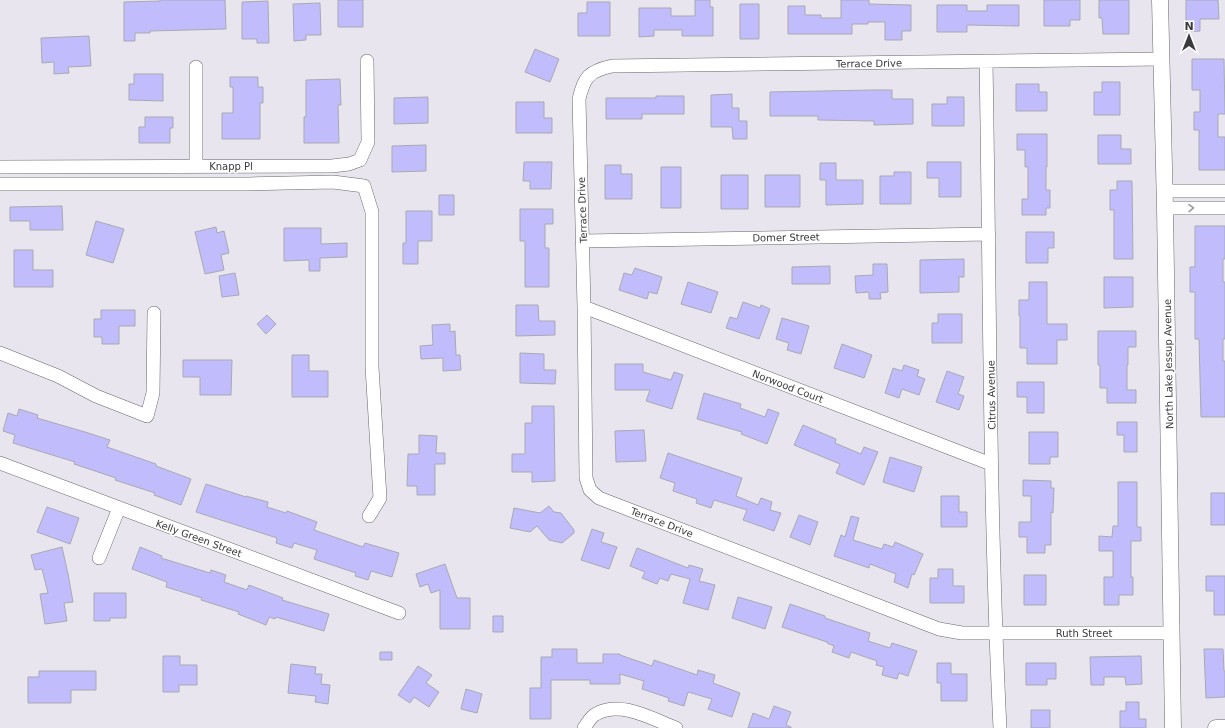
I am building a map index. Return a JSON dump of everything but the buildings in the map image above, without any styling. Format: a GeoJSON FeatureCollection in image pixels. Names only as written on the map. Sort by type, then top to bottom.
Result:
{"type":"FeatureCollection","features":[{"type":"Feature","properties":{"kind":"street","name":"North Lake Jessup Avenue"},"geometry":{"type":"LineString","coordinates":[[1160,0],[1165,191],[1173,728]]}},
{"type":"Feature","properties":{"kind":"street","name":"Terrace Drive"},"geometry":{"type":"LineString","coordinates":[[995,633],[962,633],[939,629],[600,498],[590,490],[586,478],[583,241],[579,100],[582,85],[588,76],[597,69],[612,66],[1162,59]]}},
{"type":"Feature","properties":{"kind":"street","name":"Knapp Pl"},"geometry":{"type":"LineString","coordinates":[[0,167],[332,166],[349,164],[360,160],[368,142],[367,61]]}},
{"type":"Feature","properties":{"kind":"street","name":"Citrus Avenue"},"geometry":{"type":"LineString","coordinates":[[986,62],[991,464],[995,633],[1000,728]]}},
{"type":"Feature","properties":{"kind":"street"},"geometry":{"type":"LineString","coordinates":[[196,67],[196,166]]}},
{"type":"Feature","properties":{"kind":"street"},"geometry":{"type":"LineString","coordinates":[[0,184],[248,184],[333,182],[364,186],[372,212],[372,367],[380,498],[368,516]]}},
{"type":"Feature","properties":{"kind":"street"},"geometry":{"type":"LineString","coordinates":[[1165,191],[1221,191],[1221,208],[1165,208]]}},
{"type":"Feature","properties":{"kind":"street","name":"Domer Street"},"geometry":{"type":"LineString","coordinates":[[583,241],[989,234]]}},
{"type":"Feature","properties":{"kind":"street","name":"Norwood Court"},"geometry":{"type":"LineString","coordinates":[[584,307],[991,464]]}},
{"type":"Feature","properties":{"kind":"street"},"geometry":{"type":"LineString","coordinates":[[0,353],[58,376],[96,396],[147,416],[153,392],[154,313]]}},
{"type":"Feature","properties":{"kind":"street","name":"Kelly Green Street"},"geometry":{"type":"LineString","coordinates":[[0,464],[399,613]]}},
{"type":"Feature","properties":{"kind":"street"},"geometry":{"type":"LineString","coordinates":[[99,558],[119,508]]}},
{"type":"Feature","properties":{"kind":"street","name":"Ruth Street"},"geometry":{"type":"LineString","coordinates":[[995,633],[1172,633]]}},
{"type":"Feature","properties":{"kind":"street"},"geometry":{"type":"LineString","coordinates":[[584,728],[595,714],[612,708],[630,710],[676,728]]}},
{"type":"Feature","properties":{"kind":"street"},"geometry":{"type":"LineString","coordinates":[[1216,728],[1225,728]]}}]}
